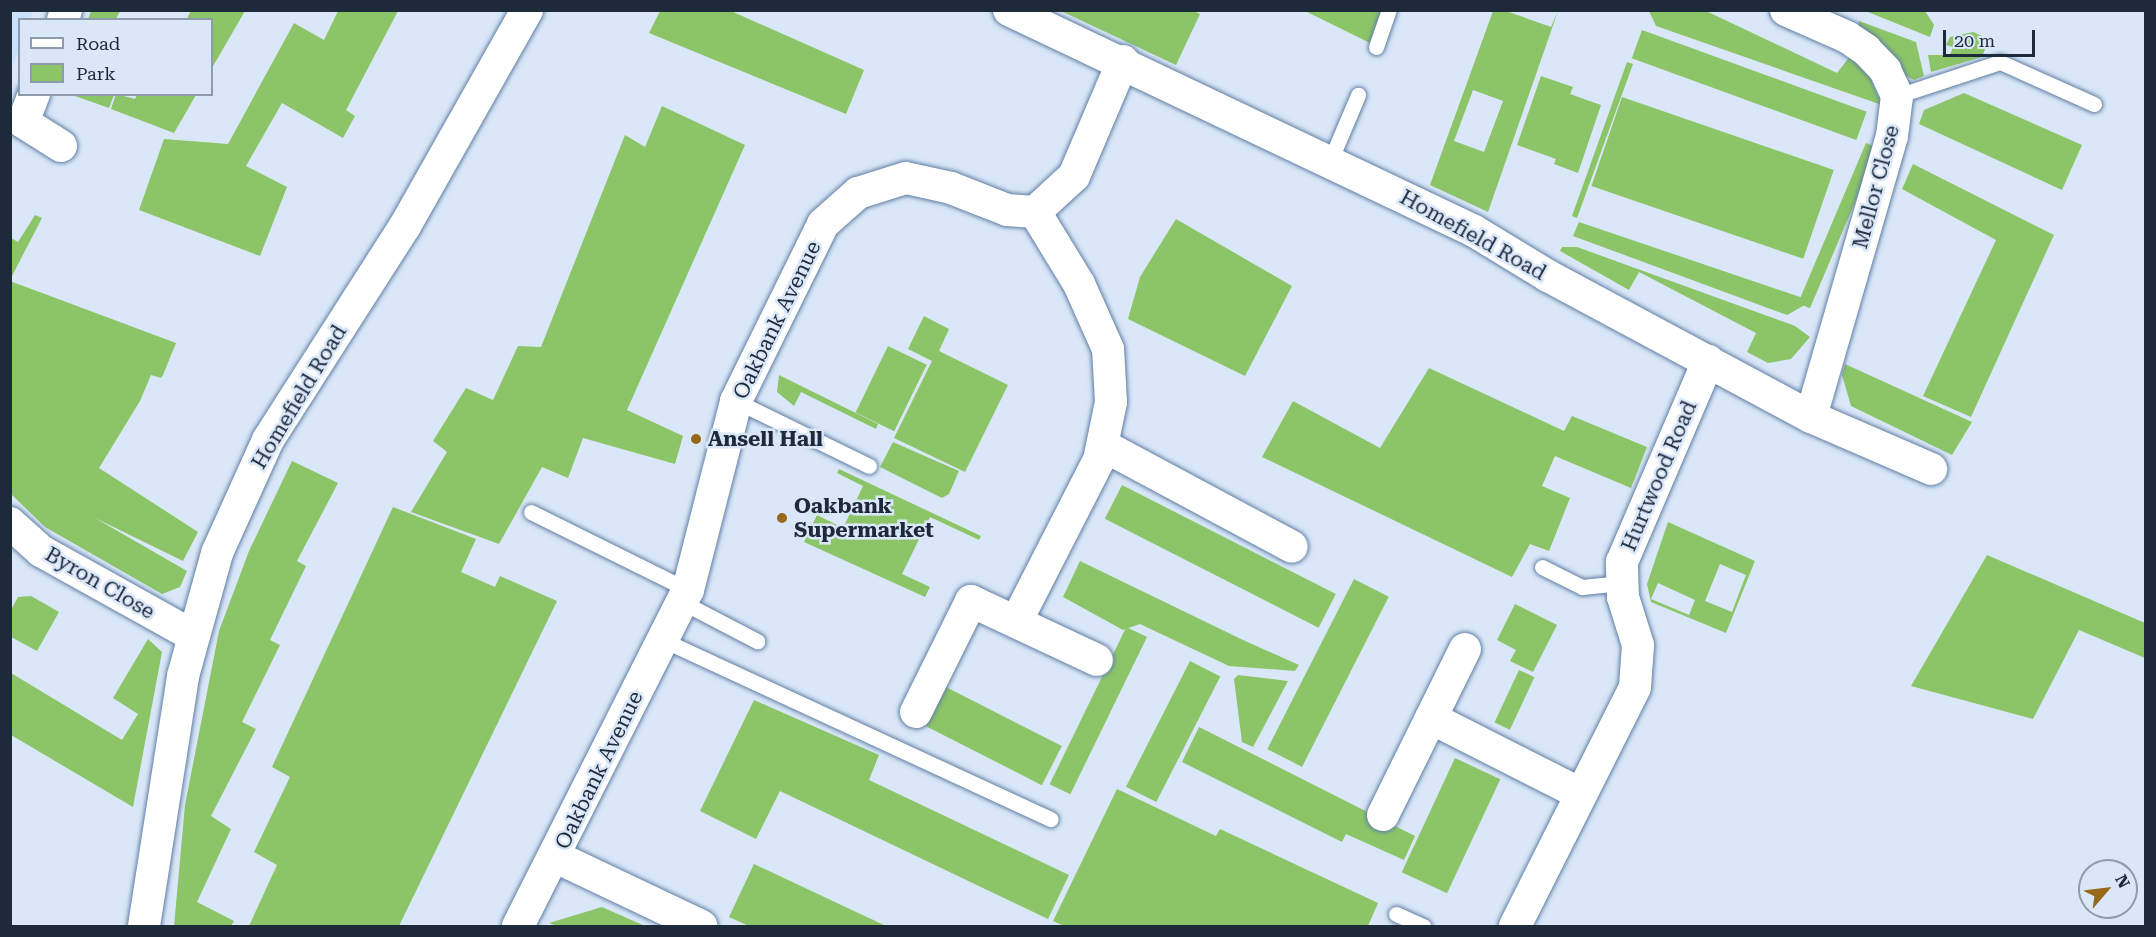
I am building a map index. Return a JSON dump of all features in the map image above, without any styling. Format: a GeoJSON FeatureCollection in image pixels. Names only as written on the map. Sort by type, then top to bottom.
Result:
{"type":"FeatureCollection","features":[{"type":"Feature","properties":{"kind":"street","name":"Homefield Road"},"geometry":{"type":"LineString","coordinates":[[144,927],[183,676],[217,553],[268,440],[405,226],[527,10]]}},
{"type":"Feature","properties":{"kind":"street","name":"Homefield Road"},"geometry":{"type":"LineString","coordinates":[[1009,10],[1123,61],[1474,231],[1548,276],[1811,417],[1931,469]]}},
{"type":"Feature","properties":{"kind":"street","name":"Mellor Close"},"geometry":{"type":"LineString","coordinates":[[1786,10],[1847,37],[1866,50],[1885,70],[1897,96],[1892,136],[1811,417]]}},
{"type":"Feature","properties":{"kind":"street"},"geometry":{"type":"LineString","coordinates":[[1017,620],[1104,446],[1111,402],[1108,349],[1079,284],[1035,212],[1074,177],[1123,61]]}},
{"type":"Feature","properties":{"kind":"street"},"geometry":{"type":"LineString","coordinates":[[22,111],[61,147]]}},
{"type":"Feature","properties":{"kind":"street","name":"Oakbank Avenue"},"geometry":{"type":"LineString","coordinates":[[518,927],[556,857],[685,596],[736,401],[823,224],[858,193],[906,178],[951,188],[1007,210],[1035,212]]}},
{"type":"Feature","properties":{"kind":"street","name":"Hurtwood Road"},"geometry":{"type":"LineString","coordinates":[[1515,927],[1635,687],[1638,645],[1623,597],[1622,562],[1708,361]]}},
{"type":"Feature","properties":{"kind":"street"},"geometry":{"type":"LineString","coordinates":[[1104,446],[1292,547]]}},
{"type":"Feature","properties":{"kind":"street","name":"Byron Close"},"geometry":{"type":"LineString","coordinates":[[10,524],[41,551],[194,636]]}},
{"type":"Feature","properties":{"kind":"street"},"geometry":{"type":"LineString","coordinates":[[916,712],[971,601],[1017,620],[1097,660]]}},
{"type":"Feature","properties":{"kind":"street"},"geometry":{"type":"LineString","coordinates":[[1383,815],[1465,649]]}},
{"type":"Feature","properties":{"kind":"street"},"geometry":{"type":"LineString","coordinates":[[1431,718],[1581,794]]}},
{"type":"Feature","properties":{"kind":"street"},"geometry":{"type":"LineString","coordinates":[[556,857],[701,927]]}},
{"type":"Feature","properties":{"kind":"lane"},"geometry":{"type":"LineString","coordinates":[[1377,47],[1389,10]]}},
{"type":"Feature","properties":{"kind":"lane"},"geometry":{"type":"LineString","coordinates":[[1897,96],[2000,62],[2094,104]]}},
{"type":"Feature","properties":{"kind":"lane"},"geometry":{"type":"LineString","coordinates":[[1330,161],[1358,95]]}},
{"type":"Feature","properties":{"kind":"lane"},"geometry":{"type":"LineString","coordinates":[[736,401],[869,466]]}},
{"type":"Feature","properties":{"kind":"lane"},"geometry":{"type":"LineString","coordinates":[[531,512],[685,596],[757,641]]}},
{"type":"Feature","properties":{"kind":"lane"},"geometry":{"type":"LineString","coordinates":[[1542,567],[1582,587],[1623,583]]}},
{"type":"Feature","properties":{"kind":"lane"},"geometry":{"type":"LineString","coordinates":[[663,640],[1051,819]]}},
{"type":"Feature","properties":{"kind":"lane"},"geometry":{"type":"LineString","coordinates":[[1396,914],[1422,927]]}},
{"type":"Feature","properties":{"kind":"shaded area"},"geometry":{"type":"Polygon","coordinates":[[[11,10],[33,11],[30,18],[18,18],[18,51],[13,67],[11,10]]]}},
{"type":"Feature","properties":{"kind":"green space"},"geometry":{"type":"Polygon","coordinates":[[[91,10],[120,11],[116,18],[88,18],[91,10]]]}},
{"type":"Feature","properties":{"kind":"green space"},"geometry":{"type":"Polygon","coordinates":[[[191,10],[245,11],[213,66],[213,18],[187,18],[191,10]]]}},
{"type":"Feature","properties":{"kind":"green space"},"geometry":{"type":"Polygon","coordinates":[[[1192,10],[1200,14],[1176,65],[1061,11],[1192,10]]]}},
{"type":"Feature","properties":{"kind":"green space"},"geometry":{"type":"Polygon","coordinates":[[[1863,10],[1925,11],[1934,25],[1930,37],[1863,10]]]}},
{"type":"Feature","properties":{"kind":"green space"},"geometry":{"type":"Polygon","coordinates":[[[338,11],[398,11],[346,110],[355,116],[343,138],[282,103],[246,166],[287,187],[260,256],[139,210],[164,139],[228,144],[294,23],[324,40],[338,11]]]}},
{"type":"Feature","properties":{"kind":"green space"},"geometry":{"type":"Polygon","coordinates":[[[660,11],[731,11],[864,70],[846,114],[649,33],[660,11]]]}},
{"type":"Feature","properties":{"kind":"green space"},"geometry":{"type":"Polygon","coordinates":[[[1305,11],[1382,11],[1370,43],[1305,11]]]}},
{"type":"Feature","properties":{"kind":"green space"},"geometry":{"type":"Polygon","coordinates":[[[1493,11],[1506,11],[1551,27],[1558,11],[1488,212],[1430,185],[1493,11]],[[1473,90],[1454,141],[1484,152],[1503,101],[1473,90]]]}},
{"type":"Feature","properties":{"kind":"green space"},"geometry":{"type":"Polygon","coordinates":[[[1649,11],[1706,11],[1837,73],[1851,55],[1870,77],[1882,105],[1656,26],[1649,11]]]}},
{"type":"Feature","properties":{"kind":"green space"},"geometry":{"type":"Polygon","coordinates":[[[1859,21],[1916,42],[1924,76],[1914,80],[1899,73],[1857,28],[1859,21]]]}},
{"type":"Feature","properties":{"kind":"green space"},"geometry":{"type":"Polygon","coordinates":[[[1642,30],[1867,112],[1856,140],[1632,58],[1642,30]]]}},
{"type":"Feature","properties":{"kind":"green space"},"geometry":{"type":"Polygon","coordinates":[[[1973,32],[1989,39],[1982,57],[1931,72],[1928,55],[1950,55],[1953,47],[1946,45],[1950,37],[1973,32]]]}},
{"type":"Feature","properties":{"kind":"green space"},"geometry":{"type":"Polygon","coordinates":[[[1627,62],[1633,64],[1577,218],[1572,216],[1627,62]]]}},
{"type":"Feature","properties":{"kind":"green space"},"geometry":{"type":"Polygon","coordinates":[[[1541,76],[1573,87],[1570,94],[1601,105],[1578,173],[1554,164],[1556,159],[1517,145],[1541,76]]]}},
{"type":"Feature","properties":{"kind":"green space"},"geometry":{"type":"Polygon","coordinates":[[[1964,93],[2082,145],[2062,190],[1919,124],[1924,110],[1964,93]]]}},
{"type":"Feature","properties":{"kind":"green space"},"geometry":{"type":"Polygon","coordinates":[[[75,96],[114,96],[109,108],[75,96]]]}},
{"type":"Feature","properties":{"kind":"green space"},"geometry":{"type":"Polygon","coordinates":[[[115,96],[135,99],[136,96],[195,96],[174,133],[111,109],[115,96]]]}},
{"type":"Feature","properties":{"kind":"green space"},"geometry":{"type":"Polygon","coordinates":[[[1622,97],[1834,170],[1803,259],[1591,186],[1622,97]]]}},
{"type":"Feature","properties":{"kind":"green space"},"geometry":{"type":"Polygon","coordinates":[[[662,106],[745,145],[627,410],[683,436],[675,464],[583,438],[568,478],[542,467],[499,544],[411,512],[447,452],[433,441],[466,388],[493,400],[518,346],[541,347],[625,135],[645,147],[662,106]]]}},
{"type":"Feature","properties":{"kind":"green space"},"geometry":{"type":"Polygon","coordinates":[[[1866,143],[1878,148],[1810,308],[1798,303],[1866,143]]]}},
{"type":"Feature","properties":{"kind":"green space"},"geometry":{"type":"Polygon","coordinates":[[[1913,164],[2054,235],[1971,417],[1923,396],[1996,240],[1902,189],[1913,164]]]}},
{"type":"Feature","properties":{"kind":"green space"},"geometry":{"type":"Polygon","coordinates":[[[35,215],[42,218],[11,278],[11,238],[18,242],[35,215]]]}},
{"type":"Feature","properties":{"kind":"green space"},"geometry":{"type":"Polygon","coordinates":[[[1176,219],[1292,286],[1245,376],[1128,319],[1140,277],[1176,219]]]}},
{"type":"Feature","properties":{"kind":"green space"},"geometry":{"type":"Polygon","coordinates":[[[1579,222],[1806,299],[1803,306],[1787,315],[1573,236],[1579,222]]]}},
{"type":"Feature","properties":{"kind":"green space"},"geometry":{"type":"Polygon","coordinates":[[[1562,247],[1577,247],[1795,326],[1810,337],[1791,359],[1768,363],[1747,352],[1756,333],[1639,272],[1629,290],[1560,251],[1562,247]]]}},
{"type":"Feature","properties":{"kind":"green space"},"geometry":{"type":"Polygon","coordinates":[[[10,281],[176,343],[163,375],[161,378],[151,375],[140,401],[99,468],[198,532],[183,561],[95,518],[187,571],[180,587],[162,594],[45,527],[11,494],[10,281]]]}},
{"type":"Feature","properties":{"kind":"green space"},"geometry":{"type":"Polygon","coordinates":[[[924,316],[949,329],[939,351],[1008,385],[965,472],[894,438],[932,361],[908,349],[924,316]]]}},
{"type":"Feature","properties":{"kind":"green space"},"geometry":{"type":"Polygon","coordinates":[[[888,346],[927,365],[894,431],[856,413],[888,346]]]}},
{"type":"Feature","properties":{"kind":"green space"},"geometry":{"type":"Polygon","coordinates":[[[1845,364],[1972,422],[1952,455],[1851,406],[1842,375],[1845,364]]]}},
{"type":"Feature","properties":{"kind":"green space"},"geometry":{"type":"Polygon","coordinates":[[[1429,368],[1564,431],[1572,416],[1647,447],[1631,488],[1555,456],[1542,486],[1570,498],[1549,551],[1530,544],[1512,577],[1262,457],[1293,401],[1380,448],[1429,368]]]}},
{"type":"Feature","properties":{"kind":"green space"},"geometry":{"type":"Polygon","coordinates":[[[779,375],[878,424],[876,429],[801,392],[794,406],[777,392],[779,375]]]}},
{"type":"Feature","properties":{"kind":"green space"},"geometry":{"type":"Polygon","coordinates":[[[893,442],[959,471],[949,494],[942,498],[880,467],[893,442]]]}},
{"type":"Feature","properties":{"kind":"green space"},"geometry":{"type":"Polygon","coordinates":[[[292,461],[338,483],[297,561],[306,566],[270,640],[280,645],[242,722],[256,729],[211,816],[231,829],[197,902],[234,921],[231,926],[174,926],[185,805],[219,631],[249,551],[292,461]]]}},
{"type":"Feature","properties":{"kind":"green space"},"geometry":{"type":"Polygon","coordinates":[[[839,469],[981,536],[979,540],[930,517],[902,574],[930,587],[925,597],[804,542],[817,515],[843,528],[863,486],[837,473],[839,469]]]}},
{"type":"Feature","properties":{"kind":"green space"},"geometry":{"type":"Polygon","coordinates":[[[1122,485],[1336,594],[1319,628],[1105,519],[1122,485]]]}},
{"type":"Feature","properties":{"kind":"green space"},"geometry":{"type":"Polygon","coordinates":[[[393,507],[476,539],[461,572],[495,587],[500,576],[557,601],[399,926],[249,926],[277,865],[254,852],[290,777],[272,767],[393,507]]]}},
{"type":"Feature","properties":{"kind":"green space"},"geometry":{"type":"Polygon","coordinates":[[[1668,522],[1755,561],[1726,633],[1651,602],[1647,584],[1668,522]],[[1720,564],[1705,601],[1732,612],[1746,575],[1720,564]],[[1658,583],[1651,599],[1689,615],[1695,600],[1658,583]]]}},
{"type":"Feature","properties":{"kind":"green space"},"geometry":{"type":"Polygon","coordinates":[[[1987,555],[2145,623],[2145,658],[2079,630],[2033,719],[1911,686],[1987,555]]]}},
{"type":"Feature","properties":{"kind":"green space"},"geometry":{"type":"Polygon","coordinates":[[[1080,561],[1299,665],[1295,671],[1229,666],[1140,624],[1123,630],[1063,597],[1080,561]]]}},
{"type":"Feature","properties":{"kind":"green space"},"geometry":{"type":"Polygon","coordinates":[[[1354,579],[1389,597],[1302,767],[1267,749],[1354,579]]]}},
{"type":"Feature","properties":{"kind":"green space"},"geometry":{"type":"Polygon","coordinates":[[[31,596],[59,612],[37,651],[11,637],[11,610],[18,597],[31,596]]]}},
{"type":"Feature","properties":{"kind":"green space"},"geometry":{"type":"Polygon","coordinates":[[[1515,604],[1557,625],[1533,672],[1510,661],[1516,650],[1497,640],[1515,604]]]}},
{"type":"Feature","properties":{"kind":"green space"},"geometry":{"type":"Polygon","coordinates":[[[1126,627],[1147,637],[1070,794],[1050,784],[1126,627]]]}},
{"type":"Feature","properties":{"kind":"green space"},"geometry":{"type":"Polygon","coordinates":[[[148,639],[162,652],[133,807],[11,735],[11,673],[122,740],[138,714],[113,698],[148,639]]]}},
{"type":"Feature","properties":{"kind":"green space"},"geometry":{"type":"Polygon","coordinates":[[[1190,661],[1220,676],[1156,802],[1126,787],[1190,661]]]}},
{"type":"Feature","properties":{"kind":"green space"},"geometry":{"type":"Polygon","coordinates":[[[1519,670],[1534,677],[1510,730],[1494,723],[1519,670]]]}},
{"type":"Feature","properties":{"kind":"green space"},"geometry":{"type":"Polygon","coordinates":[[[1238,675],[1288,681],[1253,747],[1242,742],[1234,679],[1238,675]]]}},
{"type":"Feature","properties":{"kind":"green space"},"geometry":{"type":"Polygon","coordinates":[[[946,687],[1062,746],[1042,785],[926,726],[946,687]]]}},
{"type":"Feature","properties":{"kind":"green space"},"geometry":{"type":"Polygon","coordinates":[[[754,700],[879,755],[869,780],[1069,875],[1048,919],[780,791],[756,839],[700,811],[754,700]]]}},
{"type":"Feature","properties":{"kind":"green space"},"geometry":{"type":"Polygon","coordinates":[[[1199,727],[1415,836],[1404,860],[1346,834],[1342,842],[1182,762],[1199,727]]]}},
{"type":"Feature","properties":{"kind":"green space"},"geometry":{"type":"Polygon","coordinates":[[[1455,758],[1500,779],[1447,893],[1402,872],[1455,758]]]}},
{"type":"Feature","properties":{"kind":"green space"},"geometry":{"type":"Polygon","coordinates":[[[1117,789],[1216,836],[1220,829],[1378,903],[1368,926],[1064,926],[1053,921],[1117,789]]]}},
{"type":"Feature","properties":{"kind":"green space"},"geometry":{"type":"Polygon","coordinates":[[[754,864],[886,926],[749,926],[729,917],[754,864]]]}},
{"type":"Feature","properties":{"kind":"green space"},"geometry":{"type":"Polygon","coordinates":[[[602,907],[645,926],[557,926],[549,923],[602,907]]]}},
{"type":"Feature","properties":{"kind":"place","name":"Ansell Hall"},"geometry":{"type":"Point","coordinates":[696,439]}},
{"type":"Feature","properties":{"kind":"place","name":"Oakbank Supermarket"},"geometry":{"type":"Point","coordinates":[782,518]}}]}
